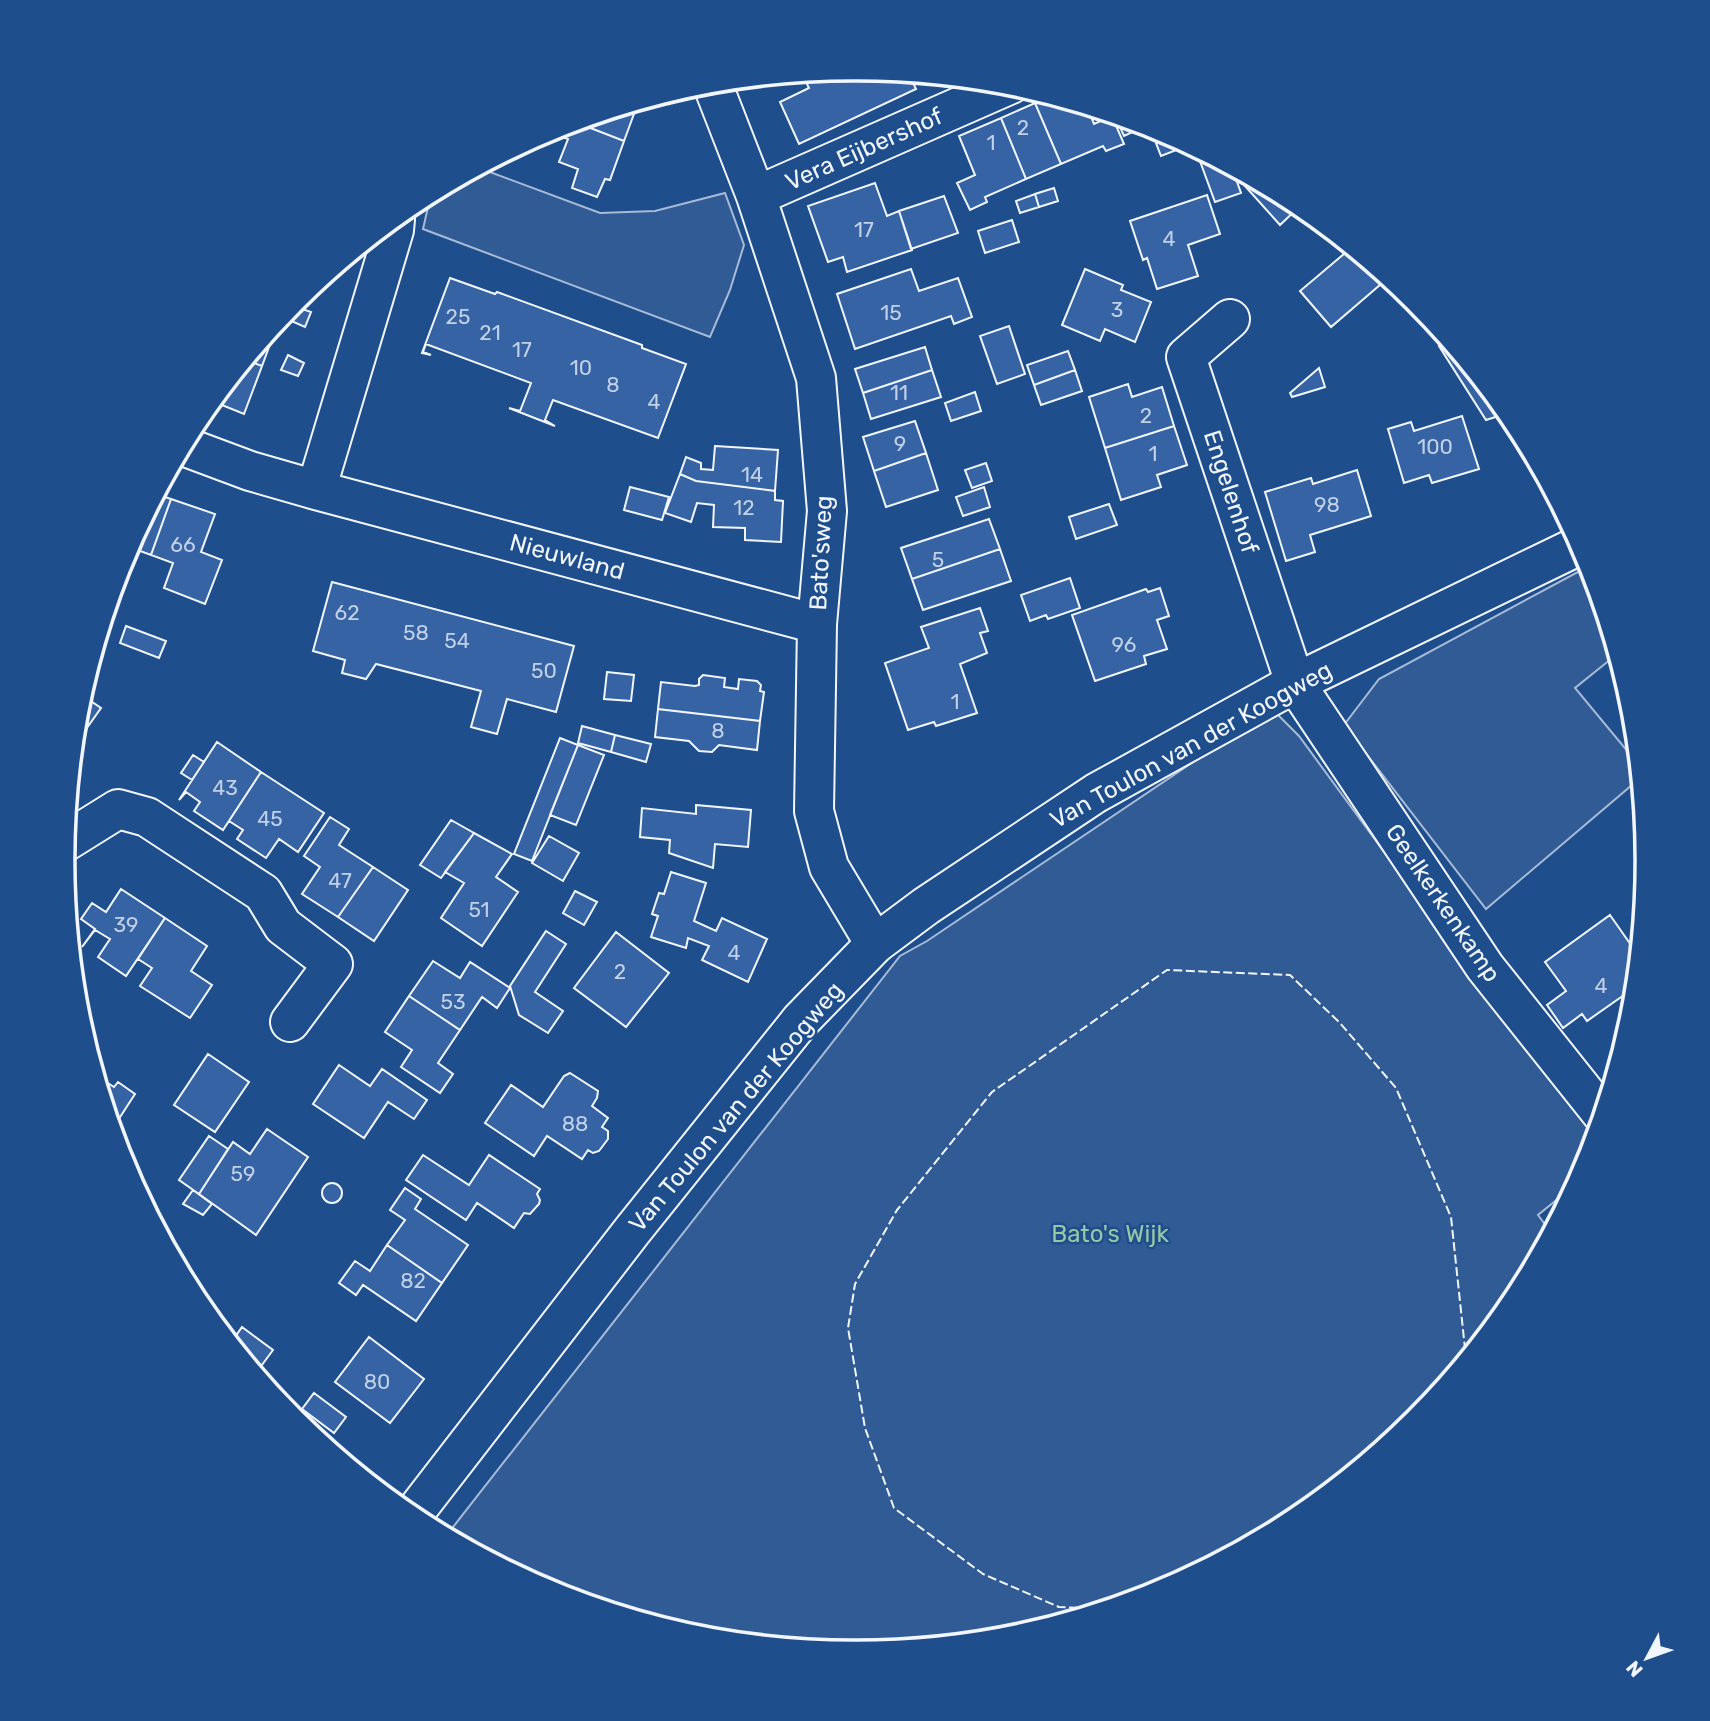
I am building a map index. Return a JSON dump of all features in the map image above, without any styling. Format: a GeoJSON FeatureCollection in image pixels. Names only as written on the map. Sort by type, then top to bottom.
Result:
{"type":"FeatureCollection","features":[{"type":"Feature","properties":{"kind":"street","name":"Vera Eijbershof"},"geometry":{"type":"LineString","coordinates":[[757,196],[991,93]]}},
{"type":"Feature","properties":{"kind":"street","name":"Bato'sweg"},"geometry":{"type":"LineString","coordinates":[[716,94],[757,196],[816,378],[827,511],[817,624],[814,811],[830,867],[875,944]]}},
{"type":"Feature","properties":{"kind":"street"},"geometry":{"type":"LineString","coordinates":[[316,490],[393,233]]}},
{"type":"Feature","properties":{"kind":"street","name":"Engelenhof"},"geometry":{"type":"LineString","coordinates":[[1230,319],[1186,357],[1295,683]]}},
{"type":"Feature","properties":{"kind":"street","name":"Nieuwland"},"geometry":{"type":"LineString","coordinates":[[193,450],[250,471],[316,490],[817,624]]}},
{"type":"Feature","properties":{"kind":"street","name":"Van Toulon van der Koogweg"},"geometry":{"type":"LineString","coordinates":[[420,1507],[632,1231],[801,1020],[875,944],[926,906],[1096,793],[1295,683],[1570,550]]}},
{"type":"Feature","properties":{"kind":"street","name":"Geelkerkenkamp"},"geometry":{"type":"LineString","coordinates":[[1295,683],[1485,967],[1595,1105]]}},
{"type":"Feature","properties":{"kind":"street"},"geometry":{"type":"LineString","coordinates":[[76,835],[118,809],[147,817],[262,893],[283,926],[333,964],[290,1022]]}},
{"type":"Feature","properties":{"kind":"shaded area"},"geometry":{"type":"Polygon","coordinates":[[[490,172],[600,213],[655,211],[725,193],[744,245],[730,290],[710,337],[423,229],[428,208],[490,172]]]}},
{"type":"Feature","properties":{"kind":"shaded area"},"geometry":{"type":"Polygon","coordinates":[[[1579,572],[1608,661],[1575,688],[1627,750],[1631,786],[1486,909],[1344,725],[1379,679],[1579,572]]]}},
{"type":"Feature","properties":{"kind":"shaded area","name":"Bato's Wijk"},"geometry":{"type":"Polygon","coordinates":[[[1272,709],[1299,736],[1517,1033],[1591,1115],[1556,1200],[1538,1215],[1544,1223],[1503,1294],[1474,1335],[1406,1412],[1330,1479],[1245,1536],[1200,1560],[1106,1599],[1057,1614],[957,1634],[855,1640],[753,1634],[653,1614],[604,1599],[510,1560],[452,1528],[900,956],[927,941],[1272,709]]]}},
{"type":"Feature","properties":{"kind":"building"},"geometry":{"type":"Polygon","coordinates":[[[855,81],[913,83],[916,89],[799,144],[780,102],[809,88],[806,82],[855,81]]]}},
{"type":"Feature","properties":{"kind":"building"},"geometry":{"type":"Polygon","coordinates":[[[1035,103],[1091,118],[1094,124],[1102,121],[1116,126],[1124,144],[1106,151],[1103,146],[1061,164],[1035,103]]]}},
{"type":"Feature","properties":{"kind":"building"},"geometry":{"type":"Polygon","coordinates":[[[1035,103],[1061,164],[1026,179],[1001,118],[1035,103]]]}},
{"type":"Feature","properties":{"kind":"building"},"geometry":{"type":"Polygon","coordinates":[[[634,113],[624,141],[589,128],[634,113]]]}},
{"type":"Feature","properties":{"kind":"building"},"geometry":{"type":"Polygon","coordinates":[[[1001,118],[1026,179],[985,197],[987,202],[970,210],[957,183],[975,175],[959,136],[1001,118]]]}},
{"type":"Feature","properties":{"kind":"building"},"geometry":{"type":"Polygon","coordinates":[[[1120,127],[1132,132],[1124,136],[1120,127]]]}},
{"type":"Feature","properties":{"kind":"building"},"geometry":{"type":"Polygon","coordinates":[[[589,128],[624,141],[610,180],[605,179],[597,197],[572,188],[578,169],[559,162],[568,139],[564,137],[589,128]]]}},
{"type":"Feature","properties":{"kind":"building"},"geometry":{"type":"Polygon","coordinates":[[[1158,142],[1176,150],[1161,156],[1156,143],[1158,142]]]}},
{"type":"Feature","properties":{"kind":"building"},"geometry":{"type":"Polygon","coordinates":[[[1200,161],[1236,180],[1241,193],[1215,202],[1200,161]]]}},
{"type":"Feature","properties":{"kind":"building"},"geometry":{"type":"Polygon","coordinates":[[[875,183],[887,216],[899,211],[912,250],[847,272],[843,257],[828,262],[808,206],[875,183]]]}},
{"type":"Feature","properties":{"kind":"building"},"geometry":{"type":"Polygon","coordinates":[[[1246,185],[1291,214],[1280,225],[1246,185]]]}},
{"type":"Feature","properties":{"kind":"building"},"geometry":{"type":"Polygon","coordinates":[[[1054,188],[1058,201],[1039,207],[1035,194],[1054,188]]]}},
{"type":"Feature","properties":{"kind":"building"},"geometry":{"type":"Polygon","coordinates":[[[1035,194],[1039,207],[1020,213],[1016,201],[1035,194]]]}},
{"type":"Feature","properties":{"kind":"building"},"geometry":{"type":"Polygon","coordinates":[[[1207,195],[1220,234],[1188,245],[1198,276],[1157,289],[1147,258],[1143,260],[1130,221],[1207,195]]]}},
{"type":"Feature","properties":{"kind":"building"},"geometry":{"type":"Polygon","coordinates":[[[944,196],[958,233],[911,249],[899,211],[944,196]]]}},
{"type":"Feature","properties":{"kind":"building"},"geometry":{"type":"Polygon","coordinates":[[[1012,220],[1019,242],[985,253],[978,231],[1012,220]]]}},
{"type":"Feature","properties":{"kind":"building"},"geometry":{"type":"Polygon","coordinates":[[[1344,254],[1380,285],[1331,327],[1300,291],[1344,254]]]}},
{"type":"Feature","properties":{"kind":"building"},"geometry":{"type":"Polygon","coordinates":[[[911,269],[919,291],[958,278],[972,317],[954,324],[951,316],[855,349],[837,294],[911,269]]]}},
{"type":"Feature","properties":{"kind":"building"},"geometry":{"type":"Polygon","coordinates":[[[1085,269],[1123,285],[1121,290],[1151,302],[1135,342],[1105,329],[1100,341],[1062,325],[1085,269]]]}},
{"type":"Feature","properties":{"kind":"building"},"geometry":{"type":"Polygon","coordinates":[[[450,278],[495,294],[497,292],[686,364],[658,438],[553,400],[545,420],[555,426],[509,408],[520,411],[531,383],[426,344],[423,352],[431,355],[422,353],[450,278]]]}},
{"type":"Feature","properties":{"kind":"building"},"geometry":{"type":"Polygon","coordinates":[[[304,309],[311,312],[305,327],[292,321],[304,309]]]}},
{"type":"Feature","properties":{"kind":"building"},"geometry":{"type":"Polygon","coordinates":[[[1009,326],[1025,374],[997,384],[980,336],[1009,326]]]}},
{"type":"Feature","properties":{"kind":"building"},"geometry":{"type":"Polygon","coordinates":[[[270,345],[262,366],[255,363],[270,345]]]}},
{"type":"Feature","properties":{"kind":"building"},"geometry":{"type":"Polygon","coordinates":[[[1439,346],[1474,386],[1496,417],[1486,420],[1439,346]]]}},
{"type":"Feature","properties":{"kind":"building"},"geometry":{"type":"Polygon","coordinates":[[[925,347],[932,370],[863,393],[855,369],[925,347]]]}},
{"type":"Feature","properties":{"kind":"building"},"geometry":{"type":"Polygon","coordinates":[[[1068,351],[1075,370],[1034,385],[1027,365],[1068,351]]]}},
{"type":"Feature","properties":{"kind":"building"},"geometry":{"type":"Polygon","coordinates":[[[288,355],[304,363],[298,376],[281,370],[288,355]]]}},
{"type":"Feature","properties":{"kind":"building"},"geometry":{"type":"Polygon","coordinates":[[[255,363],[262,366],[244,414],[222,405],[255,363]]]}},
{"type":"Feature","properties":{"kind":"building"},"geometry":{"type":"Polygon","coordinates":[[[1319,368],[1325,387],[1292,397],[1290,393],[1319,368]]]}},
{"type":"Feature","properties":{"kind":"building"},"geometry":{"type":"Polygon","coordinates":[[[932,370],[941,397],[871,419],[863,393],[932,370]]]}},
{"type":"Feature","properties":{"kind":"building"},"geometry":{"type":"Polygon","coordinates":[[[1075,370],[1082,391],[1041,405],[1034,385],[1075,370]]]}},
{"type":"Feature","properties":{"kind":"building"},"geometry":{"type":"Polygon","coordinates":[[[1128,384],[1132,397],[1162,387],[1174,426],[1105,448],[1089,397],[1128,384]]]}},
{"type":"Feature","properties":{"kind":"building"},"geometry":{"type":"Polygon","coordinates":[[[975,392],[981,411],[951,421],[945,403],[975,392]]]}},
{"type":"Feature","properties":{"kind":"building"},"geometry":{"type":"Polygon","coordinates":[[[1462,416],[1479,469],[1432,483],[1429,475],[1404,483],[1388,429],[1411,422],[1414,431],[1462,416]]]}},
{"type":"Feature","properties":{"kind":"building"},"geometry":{"type":"Polygon","coordinates":[[[915,421],[926,453],[874,471],[863,437],[915,421]]]}},
{"type":"Feature","properties":{"kind":"building"},"geometry":{"type":"Polygon","coordinates":[[[1174,426],[1187,465],[1157,475],[1161,487],[1121,500],[1105,448],[1174,426]]]}},
{"type":"Feature","properties":{"kind":"building"},"geometry":{"type":"Polygon","coordinates":[[[715,446],[778,450],[775,491],[696,481],[680,474],[686,457],[701,463],[701,469],[713,470],[715,446]]]}},
{"type":"Feature","properties":{"kind":"building"},"geometry":{"type":"Polygon","coordinates":[[[926,453],[938,490],[886,507],[874,471],[926,453]]]}},
{"type":"Feature","properties":{"kind":"building"},"geometry":{"type":"Polygon","coordinates":[[[986,463],[992,481],[972,488],[965,470],[986,463]]]}},
{"type":"Feature","properties":{"kind":"building"},"geometry":{"type":"Polygon","coordinates":[[[1357,470],[1371,516],[1310,535],[1315,552],[1286,561],[1265,492],[1311,478],[1313,484],[1357,470]]]}},
{"type":"Feature","properties":{"kind":"building"},"geometry":{"type":"Polygon","coordinates":[[[680,474],[696,481],[775,491],[775,500],[783,501],[781,542],[745,540],[745,528],[713,527],[714,505],[697,503],[691,522],[665,513],[680,474]]]}},
{"type":"Feature","properties":{"kind":"building"},"geometry":{"type":"Polygon","coordinates":[[[630,487],[669,497],[662,520],[624,510],[630,487]]]}},
{"type":"Feature","properties":{"kind":"building"},"geometry":{"type":"Polygon","coordinates":[[[984,487],[990,507],[963,516],[956,497],[984,487]]]}},
{"type":"Feature","properties":{"kind":"building"},"geometry":{"type":"Polygon","coordinates":[[[166,497],[171,499],[151,555],[140,551],[166,497]]]}},
{"type":"Feature","properties":{"kind":"building"},"geometry":{"type":"Polygon","coordinates":[[[171,499],[215,514],[201,552],[222,560],[205,604],[164,588],[173,563],[151,555],[171,499]]]}},
{"type":"Feature","properties":{"kind":"building"},"geometry":{"type":"Polygon","coordinates":[[[1109,504],[1117,525],[1076,539],[1069,517],[1109,504]]]}},
{"type":"Feature","properties":{"kind":"building"},"geometry":{"type":"Polygon","coordinates":[[[989,519],[1000,549],[912,579],[901,548],[989,519]]]}},
{"type":"Feature","properties":{"kind":"building"},"geometry":{"type":"Polygon","coordinates":[[[1000,549],[1011,581],[923,610],[912,579],[1000,549]]]}},
{"type":"Feature","properties":{"kind":"building"},"geometry":{"type":"Polygon","coordinates":[[[1070,578],[1080,608],[1048,619],[1046,615],[1030,621],[1021,595],[1070,578]]]}},
{"type":"Feature","properties":{"kind":"building"},"geometry":{"type":"Polygon","coordinates":[[[332,582],[574,646],[556,712],[507,699],[497,734],[471,727],[481,691],[376,664],[366,679],[342,673],[345,660],[313,651],[332,582]]]}},
{"type":"Feature","properties":{"kind":"building"},"geometry":{"type":"Polygon","coordinates":[[[1160,588],[1169,616],[1157,620],[1167,649],[1144,656],[1146,664],[1095,681],[1072,615],[1146,589],[1148,592],[1160,588]]]}},
{"type":"Feature","properties":{"kind":"building"},"geometry":{"type":"Polygon","coordinates":[[[980,608],[988,631],[980,633],[987,653],[960,664],[977,713],[936,726],[934,722],[908,730],[885,663],[929,648],[921,627],[980,608]]]}},
{"type":"Feature","properties":{"kind":"building"},"geometry":{"type":"Polygon","coordinates":[[[126,626],[166,641],[159,658],[120,643],[126,626]]]}},
{"type":"Feature","properties":{"kind":"building"},"geometry":{"type":"Polygon","coordinates":[[[607,672],[634,675],[631,701],[604,699],[607,672]]]}},
{"type":"Feature","properties":{"kind":"building"},"geometry":{"type":"Polygon","coordinates":[[[703,675],[725,678],[724,687],[738,689],[739,679],[757,681],[761,685],[760,691],[764,692],[760,721],[658,709],[661,682],[695,686],[699,685],[699,679],[703,675]]]}},
{"type":"Feature","properties":{"kind":"building"},"geometry":{"type":"Polygon","coordinates":[[[92,702],[101,708],[87,728],[92,702]]]}},
{"type":"Feature","properties":{"kind":"building"},"geometry":{"type":"Polygon","coordinates":[[[658,709],[760,721],[757,750],[719,745],[712,752],[699,751],[689,741],[655,737],[658,709]]]}},
{"type":"Feature","properties":{"kind":"building"},"geometry":{"type":"Polygon","coordinates":[[[582,726],[615,735],[611,752],[578,743],[582,726]]]}},
{"type":"Feature","properties":{"kind":"building"},"geometry":{"type":"Polygon","coordinates":[[[615,735],[651,744],[646,762],[611,752],[615,735]]]}},
{"type":"Feature","properties":{"kind":"building"},"geometry":{"type":"Polygon","coordinates":[[[560,738],[578,745],[532,861],[514,854],[560,738]]]}},
{"type":"Feature","properties":{"kind":"building"},"geometry":{"type":"Polygon","coordinates":[[[217,742],[261,772],[223,830],[194,811],[200,802],[186,792],[179,800],[217,742]]]}},
{"type":"Feature","properties":{"kind":"building"},"geometry":{"type":"Polygon","coordinates":[[[578,745],[604,755],[576,825],[550,815],[578,745]]]}},
{"type":"Feature","properties":{"kind":"building"},"geometry":{"type":"Polygon","coordinates":[[[193,755],[204,762],[192,780],[181,773],[193,755]]]}},
{"type":"Feature","properties":{"kind":"building"},"geometry":{"type":"Polygon","coordinates":[[[261,772],[324,813],[298,852],[279,839],[266,858],[237,839],[243,830],[229,821],[261,772]]]}},
{"type":"Feature","properties":{"kind":"building"},"geometry":{"type":"Polygon","coordinates":[[[696,805],[751,810],[748,847],[715,844],[713,868],[669,853],[670,840],[640,837],[642,808],[696,814],[696,805]]]}},
{"type":"Feature","properties":{"kind":"building"},"geometry":{"type":"Polygon","coordinates":[[[330,817],[349,829],[339,845],[373,867],[338,917],[302,894],[320,867],[304,856],[330,817]]]}},
{"type":"Feature","properties":{"kind":"building"},"geometry":{"type":"Polygon","coordinates":[[[451,820],[474,833],[441,878],[420,865],[451,820]]]}},
{"type":"Feature","properties":{"kind":"building"},"geometry":{"type":"Polygon","coordinates":[[[474,833],[512,854],[496,877],[518,892],[482,946],[441,918],[464,883],[445,872],[474,833]]]}},
{"type":"Feature","properties":{"kind":"building"},"geometry":{"type":"Polygon","coordinates":[[[549,836],[579,853],[563,881],[532,863],[549,836]]]}},
{"type":"Feature","properties":{"kind":"building"},"geometry":{"type":"Polygon","coordinates":[[[373,867],[408,890],[374,941],[338,917],[373,867]]]}},
{"type":"Feature","properties":{"kind":"building"},"geometry":{"type":"Polygon","coordinates":[[[671,872],[706,883],[694,921],[716,931],[722,918],[767,939],[748,982],[702,960],[709,946],[688,938],[686,948],[651,937],[658,916],[652,914],[659,893],[664,894],[671,872]]]}},
{"type":"Feature","properties":{"kind":"building"},"geometry":{"type":"Polygon","coordinates":[[[121,889],[165,918],[126,976],[98,957],[110,939],[95,930],[82,947],[95,929],[81,919],[92,903],[106,912],[121,889]]]}},
{"type":"Feature","properties":{"kind":"building"},"geometry":{"type":"Polygon","coordinates":[[[575,891],[597,902],[584,925],[563,913],[575,891]]]}},
{"type":"Feature","properties":{"kind":"building"},"geometry":{"type":"Polygon","coordinates":[[[1610,915],[1630,943],[1623,996],[1587,1021],[1582,1014],[1563,1028],[1547,1005],[1566,991],[1545,962],[1610,915]]]}},
{"type":"Feature","properties":{"kind":"building"},"geometry":{"type":"Polygon","coordinates":[[[165,918],[207,946],[191,971],[212,985],[190,1018],[140,986],[152,968],[138,959],[165,918]]]}},
{"type":"Feature","properties":{"kind":"building"},"geometry":{"type":"Polygon","coordinates":[[[546,931],[566,944],[535,992],[563,1011],[548,1033],[519,1015],[510,986],[546,931]]]}},
{"type":"Feature","properties":{"kind":"building"},"geometry":{"type":"Polygon","coordinates":[[[616,932],[669,973],[626,1027],[574,988],[616,932]]]}},
{"type":"Feature","properties":{"kind":"building"},"geometry":{"type":"Polygon","coordinates":[[[433,961],[460,978],[470,962],[510,988],[497,1008],[482,997],[460,1030],[409,996],[433,961]]]}},
{"type":"Feature","properties":{"kind":"building"},"geometry":{"type":"Polygon","coordinates":[[[409,996],[460,1030],[438,1063],[453,1074],[440,1093],[401,1067],[412,1050],[385,1032],[409,996]]]}},
{"type":"Feature","properties":{"kind":"building"},"geometry":{"type":"Polygon","coordinates":[[[208,1054],[249,1082],[215,1132],[174,1105],[208,1054]]]}},
{"type":"Feature","properties":{"kind":"building"},"geometry":{"type":"Polygon","coordinates":[[[339,1065],[370,1086],[382,1069],[427,1100],[414,1119],[388,1102],[364,1138],[313,1104],[339,1065]]]}},
{"type":"Feature","properties":{"kind":"building"},"geometry":{"type":"Polygon","coordinates":[[[570,1073],[598,1091],[592,1106],[608,1118],[602,1127],[608,1131],[608,1139],[599,1151],[593,1153],[588,1150],[582,1159],[547,1136],[534,1156],[485,1123],[511,1085],[543,1107],[564,1076],[570,1073]]]}},
{"type":"Feature","properties":{"kind":"building"},"geometry":{"type":"Polygon","coordinates":[[[118,1082],[135,1094],[120,1118],[109,1083],[114,1087],[118,1082]]]}},
{"type":"Feature","properties":{"kind":"building"},"geometry":{"type":"Polygon","coordinates":[[[267,1129],[308,1157],[256,1235],[199,1194],[233,1142],[250,1154],[267,1129]]]}},
{"type":"Feature","properties":{"kind":"building"},"geometry":{"type":"Polygon","coordinates":[[[209,1136],[228,1149],[199,1194],[179,1180],[209,1136]]]}},
{"type":"Feature","properties":{"kind":"building"},"geometry":{"type":"Polygon","coordinates":[[[423,1155],[469,1185],[489,1155],[540,1189],[537,1194],[539,1204],[530,1214],[524,1213],[514,1228],[477,1203],[466,1220],[406,1180],[423,1155]]]}},
{"type":"Feature","properties":{"kind":"building"},"geometry":{"type":"Polygon","coordinates":[[[332,1183],[339,1186],[342,1193],[339,1200],[332,1203],[325,1200],[322,1193],[325,1186],[332,1183]]]}},
{"type":"Feature","properties":{"kind":"building"},"geometry":{"type":"Polygon","coordinates":[[[405,1188],[421,1199],[415,1209],[468,1245],[442,1283],[387,1245],[405,1220],[390,1210],[405,1188]]]}},
{"type":"Feature","properties":{"kind":"building"},"geometry":{"type":"Polygon","coordinates":[[[193,1190],[212,1204],[203,1215],[183,1204],[193,1190]]]}},
{"type":"Feature","properties":{"kind":"building"},"geometry":{"type":"Polygon","coordinates":[[[387,1245],[442,1283],[416,1321],[363,1285],[356,1295],[339,1283],[355,1261],[370,1271],[387,1245]]]}},
{"type":"Feature","properties":{"kind":"building"},"geometry":{"type":"Polygon","coordinates":[[[242,1327],[273,1350],[261,1366],[236,1335],[242,1327]]]}},
{"type":"Feature","properties":{"kind":"building"},"geometry":{"type":"Polygon","coordinates":[[[369,1337],[424,1379],[390,1423],[335,1382],[369,1337]]]}},
{"type":"Feature","properties":{"kind":"building"},"geometry":{"type":"Polygon","coordinates":[[[314,1393],[346,1417],[334,1433],[302,1409],[314,1393]]]}},
{"type":"Feature","properties":{"kind":"fence"},"geometry":{"type":"LineString","coordinates":[[1077,1608],[1059,1607],[983,1574],[894,1508],[865,1428],[848,1328],[855,1284],[897,1210],[992,1092],[1167,970],[1290,975],[1340,1023],[1396,1088],[1451,1217],[1465,1346]]}}]}
